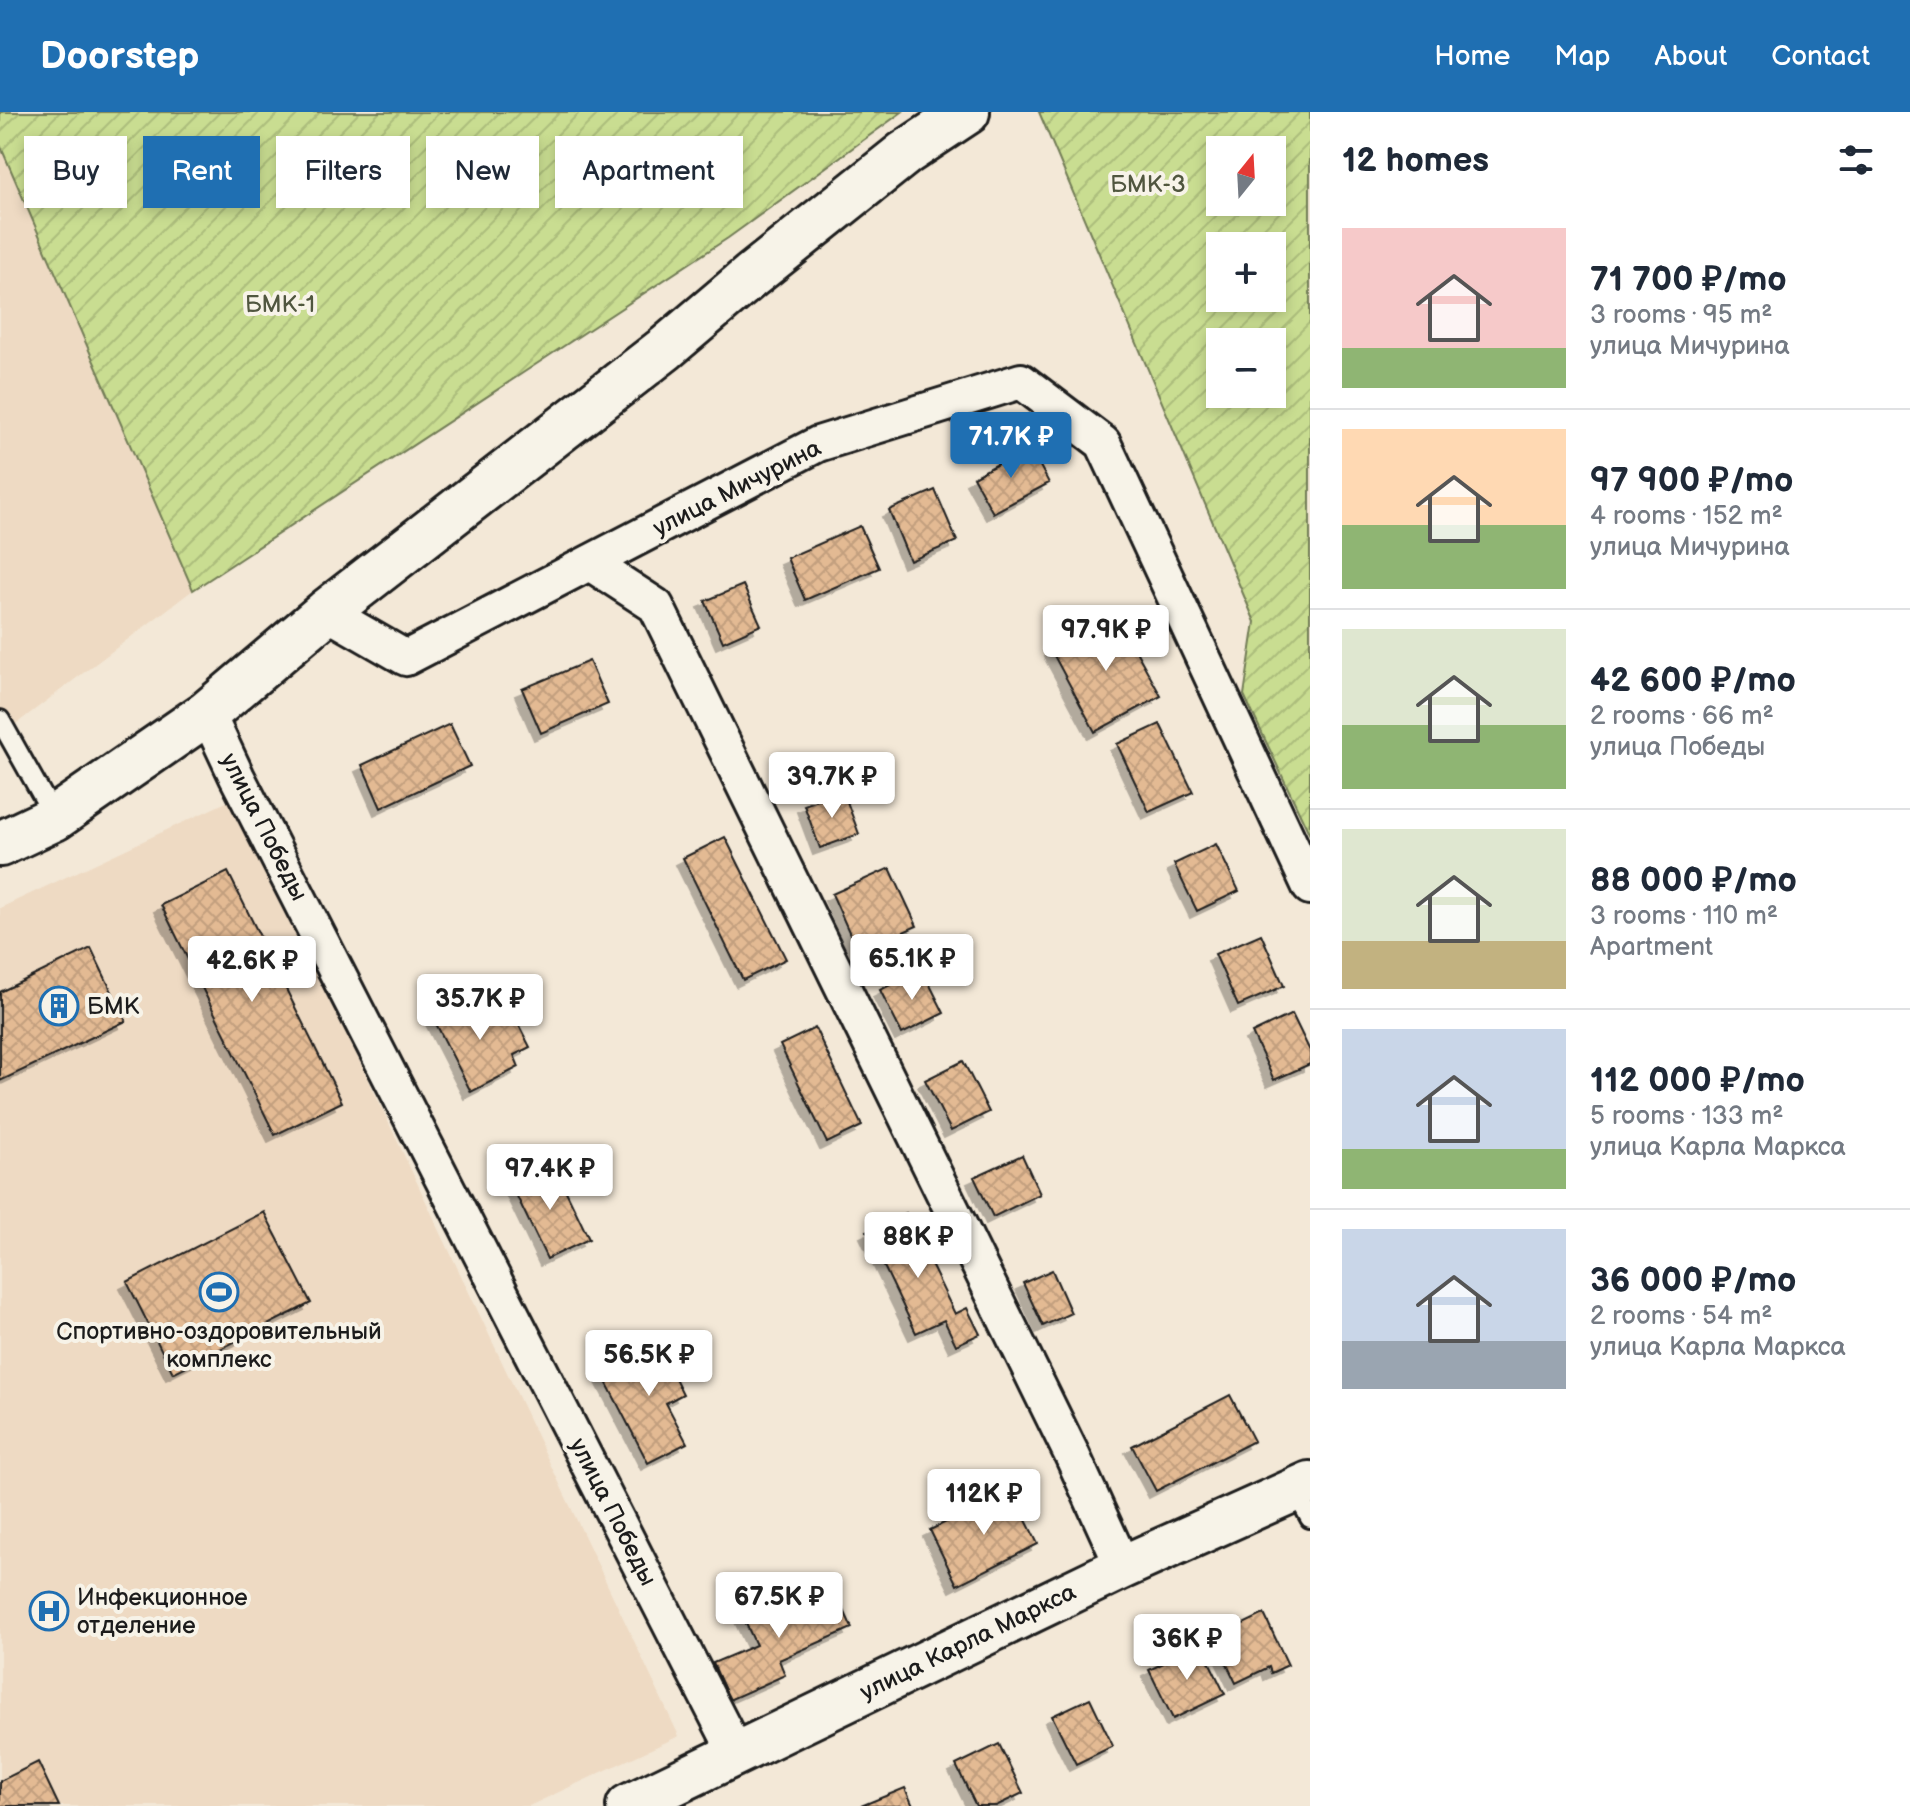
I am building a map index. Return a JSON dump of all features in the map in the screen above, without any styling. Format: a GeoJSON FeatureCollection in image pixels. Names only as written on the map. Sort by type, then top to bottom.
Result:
{"type":"FeatureCollection","features":[{"type":"Feature","properties":{"kind":"main road"},"geometry":{"type":"LineString","coordinates":[[0,844],[55,818],[207,713],[326,612],[666,348],[905,153],[967,112]]}},
{"type":"Feature","properties":{"kind":"street","name":"улица Мичурина"},"geometry":{"type":"LineString","coordinates":[[326,612],[406,658],[818,444],[1021,381],[1103,443],[1310,887]]}},
{"type":"Feature","properties":{"kind":"street"},"geometry":{"type":"LineString","coordinates":[[590,563],[656,606],[1072,1455],[1123,1567]]}},
{"type":"Feature","properties":{"kind":"street","name":"улица Победы"},"geometry":{"type":"LineString","coordinates":[[207,713],[736,1753]]}},
{"type":"Feature","properties":{"kind":"street","name":"улица Карла Маркса"},"geometry":{"type":"LineString","coordinates":[[628,1806],[1123,1567],[1305,1497]]}},
{"type":"Feature","properties":{"kind":"lane"},"geometry":{"type":"LineString","coordinates":[[0,720],[55,818]]}},
{"type":"Feature","properties":{"kind":"shaded area"},"geometry":{"type":"Polygon","coordinates":[[[0,145],[24,200],[24,208],[27,208],[193,590],[0,736],[0,145]]]}},
{"type":"Feature","properties":{"kind":"shaded area"},"geometry":{"type":"Polygon","coordinates":[[[235,798],[679,1736],[529,1806],[0,1806],[0,908],[235,798]]]}},
{"type":"Feature","properties":{"kind":"green space","name":"БМК-1"},"geometry":{"type":"Polygon","coordinates":[[[0,112],[902,112],[728,238],[193,590],[27,208],[127,208],[127,136],[24,136],[24,200],[0,145],[0,112]]]}},
{"type":"Feature","properties":{"kind":"green space","name":"БМК-3"},"geometry":{"type":"Polygon","coordinates":[[[1039,112],[1310,112],[1310,835],[1244,695],[1255,622],[1039,112]]]}},
{"type":"Feature","properties":{"kind":"building"},"geometry":{"type":"Polygon","coordinates":[[[1030,447],[1049,483],[993,513],[973,477],[1030,447]]]}},
{"type":"Feature","properties":{"kind":"building"},"geometry":{"type":"Polygon","coordinates":[[[935,490],[957,541],[910,561],[889,510],[935,490]]]}},
{"type":"Feature","properties":{"kind":"building"},"geometry":{"type":"Polygon","coordinates":[[[860,526],[879,568],[805,600],[787,558],[860,526]]]}},
{"type":"Feature","properties":{"kind":"building"},"geometry":{"type":"Polygon","coordinates":[[[743,585],[761,625],[723,642],[705,601],[743,585]]]}},
{"type":"Feature","properties":{"kind":"building"},"geometry":{"type":"Polygon","coordinates":[[[1116,615],[1161,696],[1095,732],[1051,650],[1116,615]]]}},
{"type":"Feature","properties":{"kind":"building"},"geometry":{"type":"Polygon","coordinates":[[[589,661],[608,704],[541,733],[522,689],[589,661]]]}},
{"type":"Feature","properties":{"kind":"building"},"geometry":{"type":"Polygon","coordinates":[[[450,724],[470,766],[381,808],[362,765],[450,724]]]}},
{"type":"Feature","properties":{"kind":"building"},"geometry":{"type":"Polygon","coordinates":[[[1160,724],[1193,792],[1149,812],[1117,744],[1160,724]]]}},
{"type":"Feature","properties":{"kind":"building"},"geometry":{"type":"Polygon","coordinates":[[[843,791],[859,834],[820,848],[804,805],[843,791]]]}},
{"type":"Feature","properties":{"kind":"building"},"geometry":{"type":"Polygon","coordinates":[[[725,837],[786,959],[743,980],[683,858],[725,837]]]}},
{"type":"Feature","properties":{"kind":"building"},"geometry":{"type":"Polygon","coordinates":[[[1216,844],[1239,891],[1197,911],[1174,864],[1216,844]]]}},
{"type":"Feature","properties":{"kind":"building"},"geometry":{"type":"Polygon","coordinates":[[[890,868],[917,926],[858,952],[832,894],[890,868]]]}},
{"type":"Feature","properties":{"kind":"building"},"geometry":{"type":"Polygon","coordinates":[[[228,872],[342,1102],[275,1135],[161,905],[228,872]]]}},
{"type":"Feature","properties":{"kind":"building"},"geometry":{"type":"Polygon","coordinates":[[[1261,934],[1284,986],[1238,1006],[1215,954],[1261,934]]]}},
{"type":"Feature","properties":{"kind":"building","name":"БМК"},"geometry":{"type":"Polygon","coordinates":[[[91,948],[126,1021],[0,1081],[0,992],[91,948]]]}},
{"type":"Feature","properties":{"kind":"building"},"geometry":{"type":"Polygon","coordinates":[[[922,969],[944,1013],[902,1034],[880,990],[922,969]]]}},
{"type":"Feature","properties":{"kind":"building"},"geometry":{"type":"Polygon","coordinates":[[[470,994],[486,1026],[512,1012],[530,1047],[514,1055],[519,1067],[471,1092],[431,1014],[470,994]]]}},
{"type":"Feature","properties":{"kind":"building"},"geometry":{"type":"Polygon","coordinates":[[[1292,1014],[1310,1051],[1310,1064],[1274,1080],[1252,1033],[1292,1014]]]}},
{"type":"Feature","properties":{"kind":"building"},"geometry":{"type":"Polygon","coordinates":[[[815,1028],[862,1126],[827,1143],[780,1045],[815,1028]]]}},
{"type":"Feature","properties":{"kind":"building"},"geometry":{"type":"Polygon","coordinates":[[[963,1061],[989,1112],[951,1131],[925,1080],[963,1061]]]}},
{"type":"Feature","properties":{"kind":"building"},"geometry":{"type":"Polygon","coordinates":[[[1022,1155],[1040,1194],[993,1217],[974,1177],[1022,1155]]]}},
{"type":"Feature","properties":{"kind":"building"},"geometry":{"type":"Polygon","coordinates":[[[553,1164],[589,1239],[547,1259],[511,1184],[553,1164]]]}},
{"type":"Feature","properties":{"kind":"building","name":"Спортивно-оздоровительный комплекс"},"geometry":{"type":"Polygon","coordinates":[[[264,1212],[311,1303],[173,1373],[127,1282],[264,1212]]]}},
{"type":"Feature","properties":{"kind":"building"},"geometry":{"type":"Polygon","coordinates":[[[906,1213],[955,1314],[967,1308],[980,1334],[956,1345],[944,1320],[916,1333],[867,1231],[906,1213]]]}},
{"type":"Feature","properties":{"kind":"building"},"geometry":{"type":"Polygon","coordinates":[[[1052,1270],[1071,1313],[1043,1326],[1023,1283],[1052,1270]]]}},
{"type":"Feature","properties":{"kind":"building"},"geometry":{"type":"Polygon","coordinates":[[[667,1338],[681,1365],[671,1370],[683,1394],[666,1403],[687,1443],[648,1463],[601,1372],[667,1338]]]}},
{"type":"Feature","properties":{"kind":"building"},"geometry":{"type":"Polygon","coordinates":[[[1230,1395],[1254,1441],[1156,1491],[1132,1446],[1230,1395]]]}},
{"type":"Feature","properties":{"kind":"building"},"geometry":{"type":"Polygon","coordinates":[[[1011,1490],[1038,1544],[957,1585],[930,1530],[1011,1490]]]}},
{"type":"Feature","properties":{"kind":"building"},"geometry":{"type":"Polygon","coordinates":[[[836,1592],[852,1628],[779,1660],[785,1675],[729,1700],[713,1663],[756,1645],[740,1611],[776,1595],[785,1614],[836,1592]]]}},
{"type":"Feature","properties":{"kind":"building"},"geometry":{"type":"Polygon","coordinates":[[[1264,1614],[1288,1665],[1271,1673],[1269,1667],[1236,1683],[1214,1638],[1264,1614]]]}},
{"type":"Feature","properties":{"kind":"building"},"geometry":{"type":"Polygon","coordinates":[[[1201,1645],[1225,1694],[1173,1719],[1149,1670],[1201,1645]]]}},
{"type":"Feature","properties":{"kind":"building"},"geometry":{"type":"Polygon","coordinates":[[[1090,1698],[1113,1746],[1076,1764],[1052,1716],[1090,1698]]]}},
{"type":"Feature","properties":{"kind":"building"},"geometry":{"type":"Polygon","coordinates":[[[999,1744],[1023,1793],[996,1806],[976,1806],[956,1765],[999,1744]]]}},
{"type":"Feature","properties":{"kind":"building"},"geometry":{"type":"Polygon","coordinates":[[[38,1762],[59,1806],[0,1806],[0,1781],[38,1762]]]}},
{"type":"Feature","properties":{"kind":"building"},"geometry":{"type":"Polygon","coordinates":[[[905,1788],[913,1806],[861,1806],[905,1788]]]}},
{"type":"Feature","properties":{"kind":"place","name":"БМК"},"geometry":{"type":"Point","coordinates":[59,1006]}},
{"type":"Feature","properties":{"kind":"place","name":"Спортивно-оздоровительный комплекс"},"geometry":{"type":"Point","coordinates":[219,1292]}},
{"type":"Feature","properties":{"kind":"place","name":"Инфекционное отделение"},"geometry":{"type":"Point","coordinates":[49,1611]}}]}
